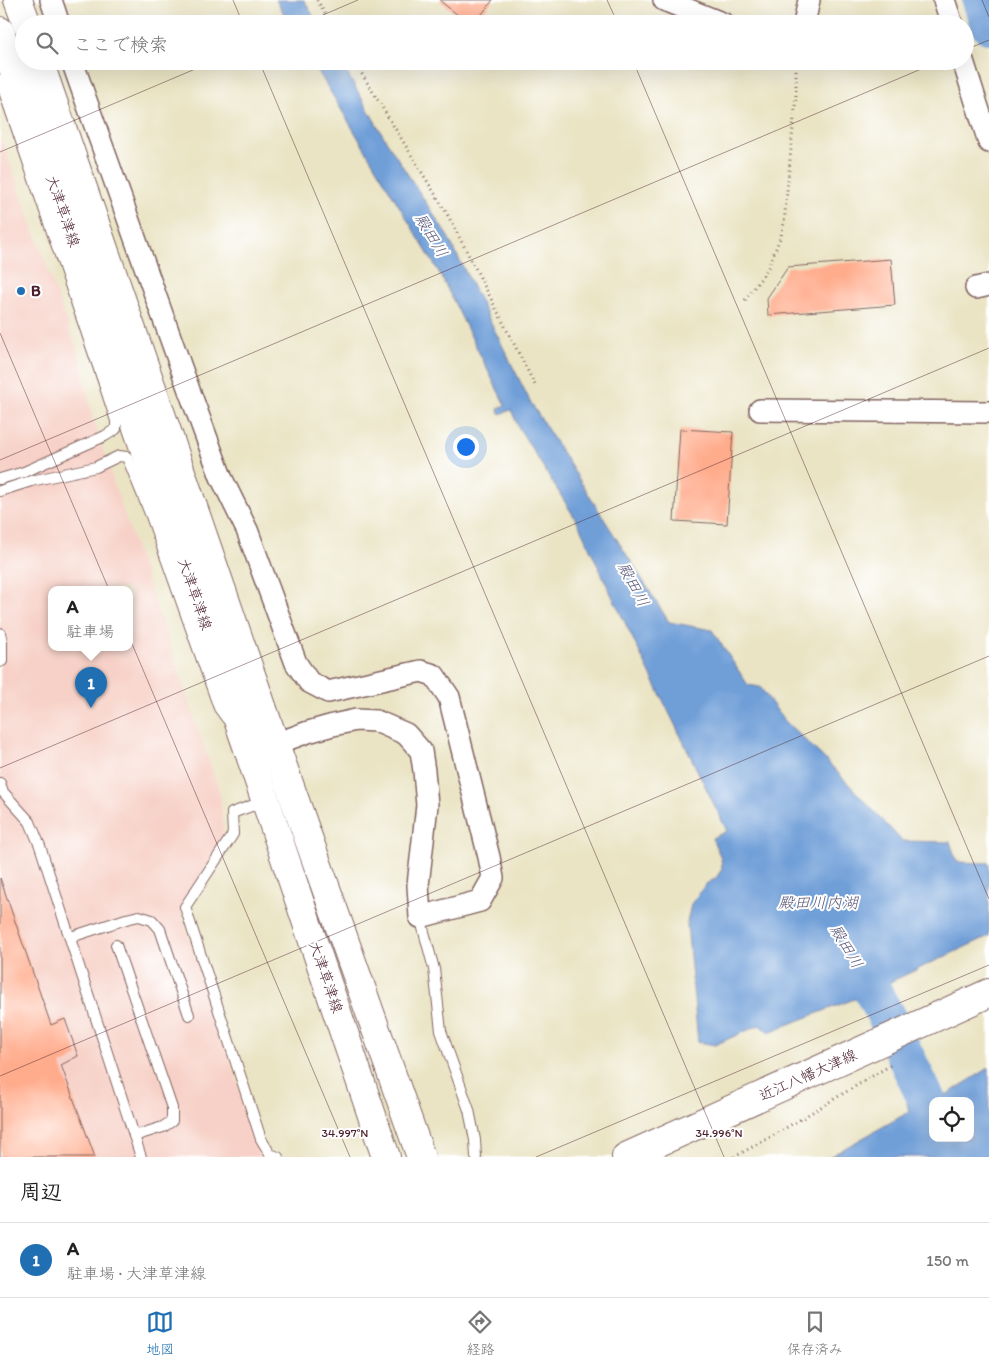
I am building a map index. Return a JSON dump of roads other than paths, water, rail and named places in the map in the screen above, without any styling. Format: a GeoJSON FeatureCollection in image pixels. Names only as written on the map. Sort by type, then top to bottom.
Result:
{"type":"FeatureCollection","features":[{"type":"Feature","properties":{"kind":"main road"},"geometry":{"type":"LineString","coordinates":[[18,0],[23,15]]}},
{"type":"Feature","properties":{"kind":"main road","name":"大津草津線"},"geometry":{"type":"LineString","coordinates":[[0,31],[266,801],[386,1157]]}},
{"type":"Feature","properties":{"kind":"main road","name":"大津草津線"},"geometry":{"type":"LineString","coordinates":[[43,70],[275,744],[421,1157]]}},
{"type":"Feature","properties":{"kind":"main road","name":"近江八幡大津線"},"geometry":{"type":"LineString","coordinates":[[626,1157],[882,1056],[909,1029],[989,993]]}},
{"type":"Feature","properties":{"kind":"street"},"geometry":{"type":"LineString","coordinates":[[51,0],[56,15]]}},
{"type":"Feature","properties":{"kind":"street"},"geometry":{"type":"LineString","coordinates":[[664,0],[702,15]]}},
{"type":"Feature","properties":{"kind":"street"},"geometry":{"type":"LineString","coordinates":[[806,15],[809,0]]}},
{"type":"Feature","properties":{"kind":"street"},"geometry":{"type":"LineString","coordinates":[[944,0],[949,15]]}},
{"type":"Feature","properties":{"kind":"street"},"geometry":{"type":"LineString","coordinates":[[75,70],[221,477],[247,530],[296,664],[309,682],[328,692],[421,671],[434,675],[449,697],[486,848],[492,878],[480,901],[420,917],[418,885],[427,805],[421,751],[406,734],[376,721],[356,720],[308,732],[275,744]]}},
{"type":"Feature","properties":{"kind":"street"},"geometry":{"type":"LineString","coordinates":[[966,70],[989,142]]}},
{"type":"Feature","properties":{"kind":"street"},"geometry":{"type":"LineString","coordinates":[[760,410],[989,412]]}},
{"type":"Feature","properties":{"kind":"lane"},"geometry":{"type":"LineString","coordinates":[[0,80],[103,381],[116,421],[116,429],[105,436],[24,472],[0,479]]}},
{"type":"Feature","properties":{"kind":"lane"},"geometry":{"type":"LineString","coordinates":[[0,491],[30,481],[96,467],[119,456],[127,457],[152,516],[219,708],[247,746]]}},
{"type":"Feature","properties":{"kind":"lane"},"geometry":{"type":"LineString","coordinates":[[0,633],[2,640],[2,661],[0,662]]}},
{"type":"Feature","properties":{"kind":"lane"},"geometry":{"type":"LineString","coordinates":[[0,783],[3,792],[30,822],[40,846],[141,1157]]}},
{"type":"Feature","properties":{"kind":"lane"},"geometry":{"type":"LineString","coordinates":[[266,801],[232,813],[234,834],[185,907],[261,1139],[270,1154],[278,1157]]}},
{"type":"Feature","properties":{"kind":"lane"},"geometry":{"type":"LineString","coordinates":[[71,937],[139,916],[152,920],[160,929],[189,1015]]}},
{"type":"Feature","properties":{"kind":"lane"},"geometry":{"type":"LineString","coordinates":[[420,917],[434,969],[441,1031],[469,1110],[475,1140],[476,1157]]}},
{"type":"Feature","properties":{"kind":"lane"},"geometry":{"type":"LineString","coordinates":[[116,945],[172,1108],[172,1121],[162,1127],[134,1136]]}},
{"type":"Feature","properties":{"kind":"water"},"geometry":{"type":"Polygon","coordinates":[[[276,0],[304,0],[313,15],[285,15],[276,0]]]}},
{"type":"Feature","properties":{"kind":"water","name":"殿田川内湖"},"geometry":{"type":"Polygon","coordinates":[[[317,70],[345,70],[387,142],[448,237],[531,403],[669,622],[712,630],[748,685],[760,687],[784,720],[824,758],[902,841],[950,842],[957,862],[989,863],[989,936],[890,982],[899,1013],[876,1023],[857,998],[769,1032],[759,1025],[715,1045],[698,1042],[687,923],[691,904],[706,884],[716,878],[722,869],[721,858],[712,838],[727,831],[578,523],[519,428],[511,410],[500,414],[498,409],[505,405],[440,274],[317,70]]]}},
{"type":"Feature","properties":{"kind":"water"},"geometry":{"type":"Polygon","coordinates":[[[989,1068],[989,1157],[829,1157],[909,1112],[903,1085],[929,1076],[946,1095],[989,1068]]]}},
{"type":"Feature","properties":{"kind":"waterway"},"geometry":{"type":"LineString","coordinates":[[981,0],[989,25]]}},
{"type":"Feature","properties":{"kind":"waterway","name":"殿田川"},"geometry":{"type":"LineString","coordinates":[[863,974],[887,1018],[929,1105]]}},
{"type":"Feature","properties":{"kind":"place","name":"B"},"geometry":{"type":"Point","coordinates":[21,291]}},
{"type":"Feature","properties":{"kind":"place","name":"A"},"geometry":{"type":"Point","coordinates":[91,708]}}]}
